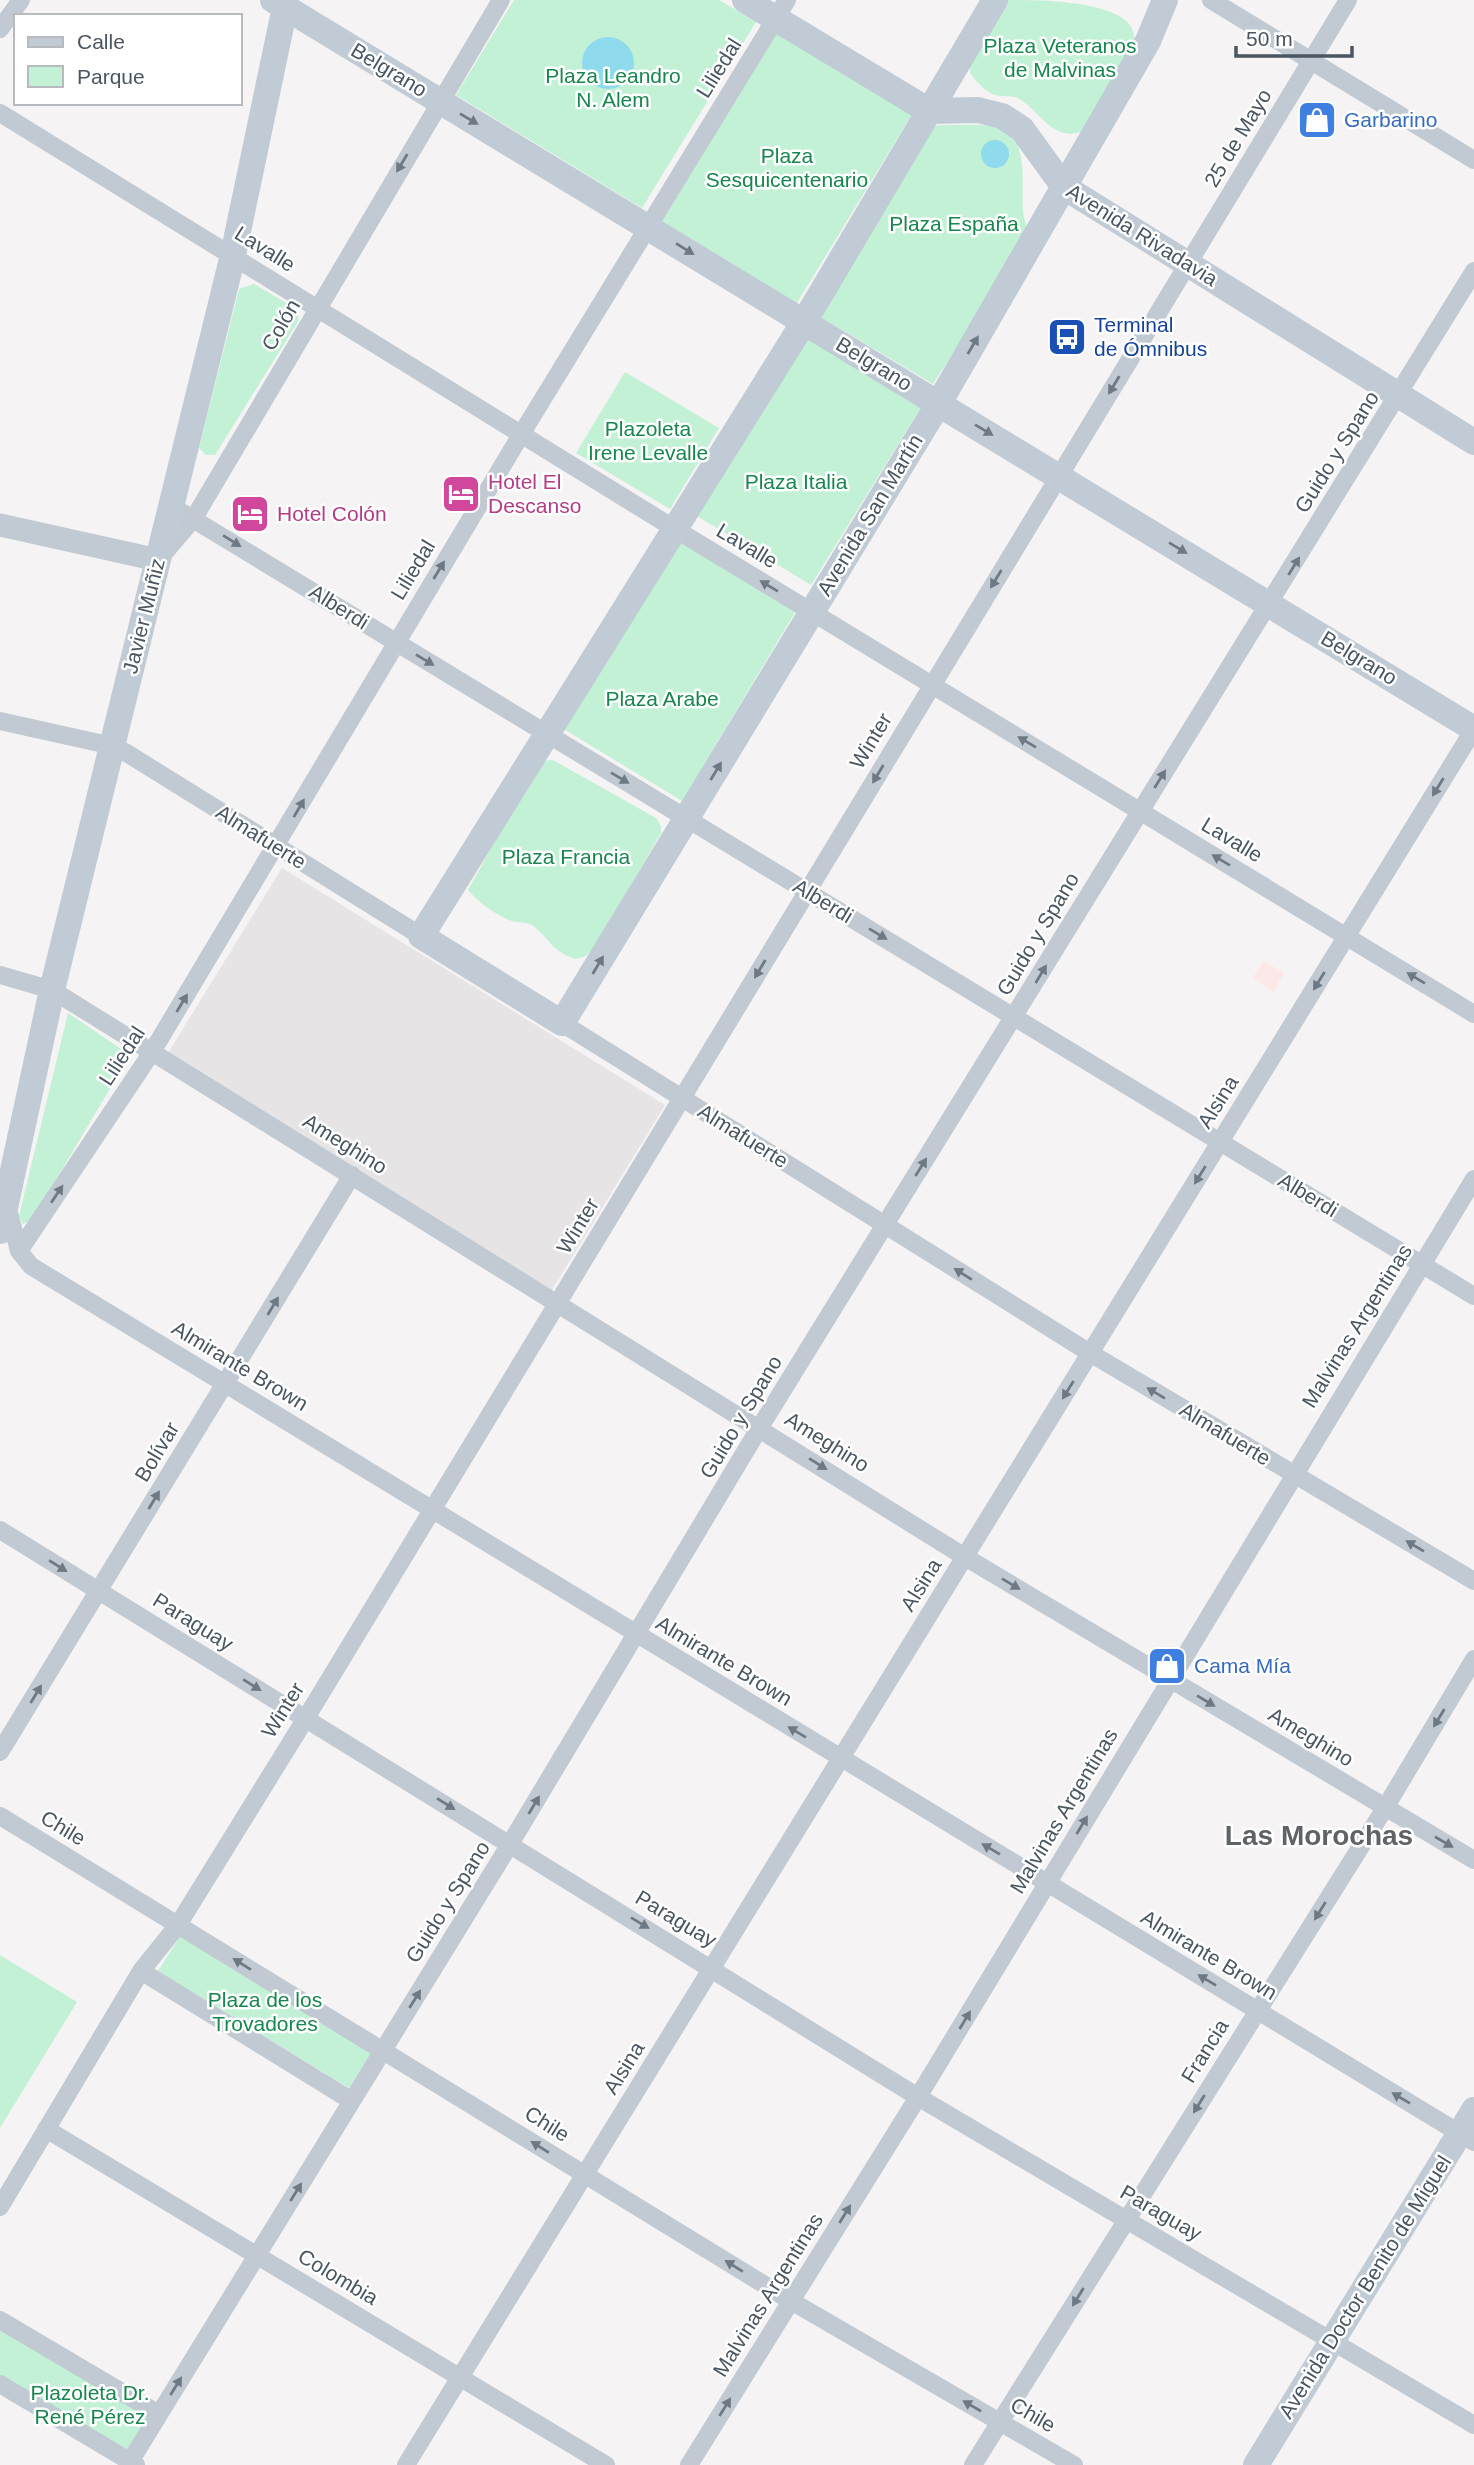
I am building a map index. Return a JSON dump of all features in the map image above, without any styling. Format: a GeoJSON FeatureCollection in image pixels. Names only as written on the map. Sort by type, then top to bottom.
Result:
{"type":"FeatureCollection","features":[{"type":"Feature","properties":{"kind":"main road"},"geometry":{"type":"LineString","coordinates":[[745,0],[781,9],[929,111]]}},
{"type":"Feature","properties":{"kind":"main road"},"geometry":{"type":"LineString","coordinates":[[421,936],[545,733],[804,322],[995,0]]}},
{"type":"Feature","properties":{"kind":"main road","name":"Avenida San Martín"},"geometry":{"type":"LineString","coordinates":[[562,1023],[939,403],[1148,41],[1165,0]]}},
{"type":"Feature","properties":{"kind":"main road","name":"Belgrano"},"geometry":{"type":"LineString","coordinates":[[281,2],[439,101],[1474,729]]}},
{"type":"Feature","properties":{"kind":"main road","name":"Javier Muñiz"},"geometry":{"type":"LineString","coordinates":[[0,1231],[3,1201],[52,990],[158,559],[183,512],[281,2]]}},
{"type":"Feature","properties":{"kind":"main road","name":"Avenida Rivadavia"},"geometry":{"type":"LineString","coordinates":[[929,111],[978,110],[1002,116],[1022,129],[1064,187],[1474,442]]}},
{"type":"Feature","properties":{"kind":"main road","name":"Almafuerte"},"geometry":{"type":"LineString","coordinates":[[421,936],[562,1023]]}},
{"type":"Feature","properties":{"kind":"main road","name":"Avenida Doctor Benito de Miguel"},"geometry":{"type":"LineString","coordinates":[[1256,2465],[1333,2340],[1467,2138],[1474,2110]]}},
{"type":"Feature","properties":{"kind":"street"},"geometry":{"type":"LineString","coordinates":[[0,29],[21,0]]}},
{"type":"Feature","properties":{"kind":"street","name":"Colón"},"geometry":{"type":"LineString","coordinates":[[183,512],[317,308],[500,0]]}},
{"type":"Feature","properties":{"kind":"street"},"geometry":{"type":"LineString","coordinates":[[1211,0],[1474,160]]}},
{"type":"Feature","properties":{"kind":"street","name":"25 de Mayo"},"geometry":{"type":"LineString","coordinates":[[1188,264],[1348,0]]}},
{"type":"Feature","properties":{"kind":"street","name":"Liliedal"},"geometry":{"type":"LineString","coordinates":[[19,1251],[152,1052],[522,433],[781,9]]}},
{"type":"Feature","properties":{"kind":"street","name":"Lavalle"},"geometry":{"type":"LineString","coordinates":[[0,113],[675,529],[1474,1014]]}},
{"type":"Feature","properties":{"kind":"street","name":"Winter"},"geometry":{"type":"LineString","coordinates":[[0,2207],[141,1971],[178,1925],[306,1718],[1188,264]]}},
{"type":"Feature","properties":{"kind":"street","name":"Guido y Spano"},"geometry":{"type":"LineString","coordinates":[[131,2464],[159,2414],[510,1844],[760,1427],[1474,271]]}},
{"type":"Feature","properties":{"kind":"street","name":"Alberdi"},"geometry":{"type":"LineString","coordinates":[[183,512],[1474,1296]]}},
{"type":"Feature","properties":{"kind":"street"},"geometry":{"type":"LineString","coordinates":[[0,525],[158,559]]}},
{"type":"Feature","properties":{"kind":"street","name":"Almafuerte"},"geometry":{"type":"LineString","coordinates":[[0,721],[113,746],[421,936]]}},
{"type":"Feature","properties":{"kind":"street","name":"Alsina"},"geometry":{"type":"LineString","coordinates":[[406,2465],[1474,729]]}},
{"type":"Feature","properties":{"kind":"street","name":"Ameghino"},"geometry":{"type":"LineString","coordinates":[[0,975],[52,990],[965,1556],[1474,1860]]}},
{"type":"Feature","properties":{"kind":"street","name":"Almafuerte"},"geometry":{"type":"LineString","coordinates":[[562,1023],[1090,1353],[1474,1581]]}},
{"type":"Feature","properties":{"kind":"street","name":"Bolívar"},"geometry":{"type":"LineString","coordinates":[[0,1752],[352,1175]]}},
{"type":"Feature","properties":{"kind":"street","name":"Malvinas Argentinas"},"geometry":{"type":"LineString","coordinates":[[689,2465],[918,2097],[1474,1179]]}},
{"type":"Feature","properties":{"kind":"street"},"geometry":{"type":"LineString","coordinates":[[3,1201],[19,1251]]}},
{"type":"Feature","properties":{"kind":"street","name":"Almirante Brown"},"geometry":{"type":"LineString","coordinates":[[19,1251],[32,1266],[1467,2138]]}},
{"type":"Feature","properties":{"kind":"street","name":"Paraguay"},"geometry":{"type":"LineString","coordinates":[[0,1530],[918,2097],[1474,2425]]}},
{"type":"Feature","properties":{"kind":"street","name":"Francia"},"geometry":{"type":"LineString","coordinates":[[973,2465],[1385,1808],[1474,1659]]}},
{"type":"Feature","properties":{"kind":"street","name":"Chile"},"geometry":{"type":"LineString","coordinates":[[0,1816],[791,2301],[1074,2465]]}},
{"type":"Feature","properties":{"kind":"street"},"geometry":{"type":"LineString","coordinates":[[141,1971],[352,2101]]}},
{"type":"Feature","properties":{"kind":"street","name":"Colombia"},"geometry":{"type":"LineString","coordinates":[[46,2129],[606,2465]]}},
{"type":"Feature","properties":{"kind":"street"},"geometry":{"type":"LineString","coordinates":[[0,2320],[159,2414]]}},
{"type":"Feature","properties":{"kind":"street"},"geometry":{"type":"LineString","coordinates":[[0,2384],[131,2464]]}},
{"type":"Feature","properties":{"kind":"shaded area"},"geometry":{"type":"Polygon","coordinates":[[[282,868],[665,1105],[552,1290],[168,1053],[282,868]]]}},
{"type":"Feature","properties":{"kind":"shaded area"},"geometry":{"type":"Polygon","coordinates":[[[1263,961],[1284,973],[1273,992],[1253,978],[1263,961]]]}},
{"type":"Feature","properties":{"kind":"green space","name":"Plaza Leandro N. Alem"},"geometry":{"type":"Polygon","coordinates":[[[514,0],[719,0],[756,22],[642,208],[456,95],[514,0]]]}},
{"type":"Feature","properties":{"kind":"green space","name":"Plaza Veteranos de Malvinas"},"geometry":{"type":"Polygon","coordinates":[[[1007,0],[1086,5],[1122,18],[1132,28],[1134,42],[1086,130],[1066,133],[1057,130],[1018,98],[995,95],[987,91],[970,73],[970,64],[1007,0]]]}},
{"type":"Feature","properties":{"kind":"green space","name":"Plaza Sesquicentenario"},"geometry":{"type":"Polygon","coordinates":[[[777,32],[912,114],[797,303],[662,221],[777,32]]]}},
{"type":"Feature","properties":{"kind":"green space","name":"Plaza España"},"geometry":{"type":"Polygon","coordinates":[[[939,125],[989,126],[1004,130],[1012,136],[1017,144],[1022,166],[1023,211],[1028,237],[933,384],[819,316],[931,128],[939,125]]]}},
{"type":"Feature","properties":{"kind":"green space"},"geometry":{"type":"Polygon","coordinates":[[[254,284],[295,308],[299,320],[215,455],[206,455],[199,448],[239,289],[254,284]]]}},
{"type":"Feature","properties":{"kind":"green space","name":"Plaza Italia"},"geometry":{"type":"Polygon","coordinates":[[[807,337],[921,407],[811,585],[697,516],[807,337]]]}},
{"type":"Feature","properties":{"kind":"green space","name":"Plazoleta Irene Levalle"},"geometry":{"type":"Polygon","coordinates":[[[625,372],[719,428],[670,509],[576,453],[625,372]]]}},
{"type":"Feature","properties":{"kind":"green space","name":"Plaza Arabe"},"geometry":{"type":"Polygon","coordinates":[[[682,538],[797,609],[682,801],[562,728],[682,538]]]}},
{"type":"Feature","properties":{"kind":"green space","name":"Plaza Francia"},"geometry":{"type":"Polygon","coordinates":[[[553,760],[656,818],[661,826],[661,833],[594,949],[584,957],[575,959],[556,949],[533,926],[498,914],[468,890],[535,769],[542,761],[553,760]]]}},
{"type":"Feature","properties":{"kind":"green space"},"geometry":{"type":"Polygon","coordinates":[[[68,1013],[130,1055],[32,1220],[23,1224],[19,1216],[68,1013]]]}},
{"type":"Feature","properties":{"kind":"green space","name":"Plaza de los Trovadores"},"geometry":{"type":"Polygon","coordinates":[[[181,1935],[372,2052],[349,2088],[158,1971],[181,1935]]]}},
{"type":"Feature","properties":{"kind":"green space"},"geometry":{"type":"Polygon","coordinates":[[[0,1955],[77,2002],[0,2128],[0,1955]]]}},
{"type":"Feature","properties":{"kind":"green space","name":"Plazoleta Dr. René Pérez"},"geometry":{"type":"Polygon","coordinates":[[[0,2328],[150,2416],[128,2453],[0,2376],[0,2328]]]}},
{"type":"Feature","properties":{"kind":"water"},"geometry":{"type":"Polygon","coordinates":[[[608,37],[618,39],[626,45],[632,53],[632,73],[626,81],[618,87],[608,89],[598,87],[590,81],[584,73],[582,63],[584,53],[590,45],[598,39],[608,37]]]}},
{"type":"Feature","properties":{"kind":"water"},"geometry":{"type":"Polygon","coordinates":[[[995,140],[1005,144],[1009,154],[1005,164],[995,168],[985,164],[981,154],[985,144],[995,140]]]}},
{"type":"Feature","properties":{"kind":"place","name":"Garbarino"},"geometry":{"type":"Point","coordinates":[1317,120]}},
{"type":"Feature","properties":{"kind":"place","name":"Terminal de Ómnibus"},"geometry":{"type":"Point","coordinates":[1067,337]}},
{"type":"Feature","properties":{"kind":"place","name":"Hotel El Descanso"},"geometry":{"type":"Point","coordinates":[461,494]}},
{"type":"Feature","properties":{"kind":"place","name":"Hotel Colón"},"geometry":{"type":"Point","coordinates":[250,514]}},
{"type":"Feature","properties":{"kind":"place","name":"Cama Mía"},"geometry":{"type":"Point","coordinates":[1167,1666]}},
{"type":"Feature","properties":{"kind":"district","name":"Las Morochas"},"geometry":{"type":"Point","coordinates":[1319,1835]}}]}
